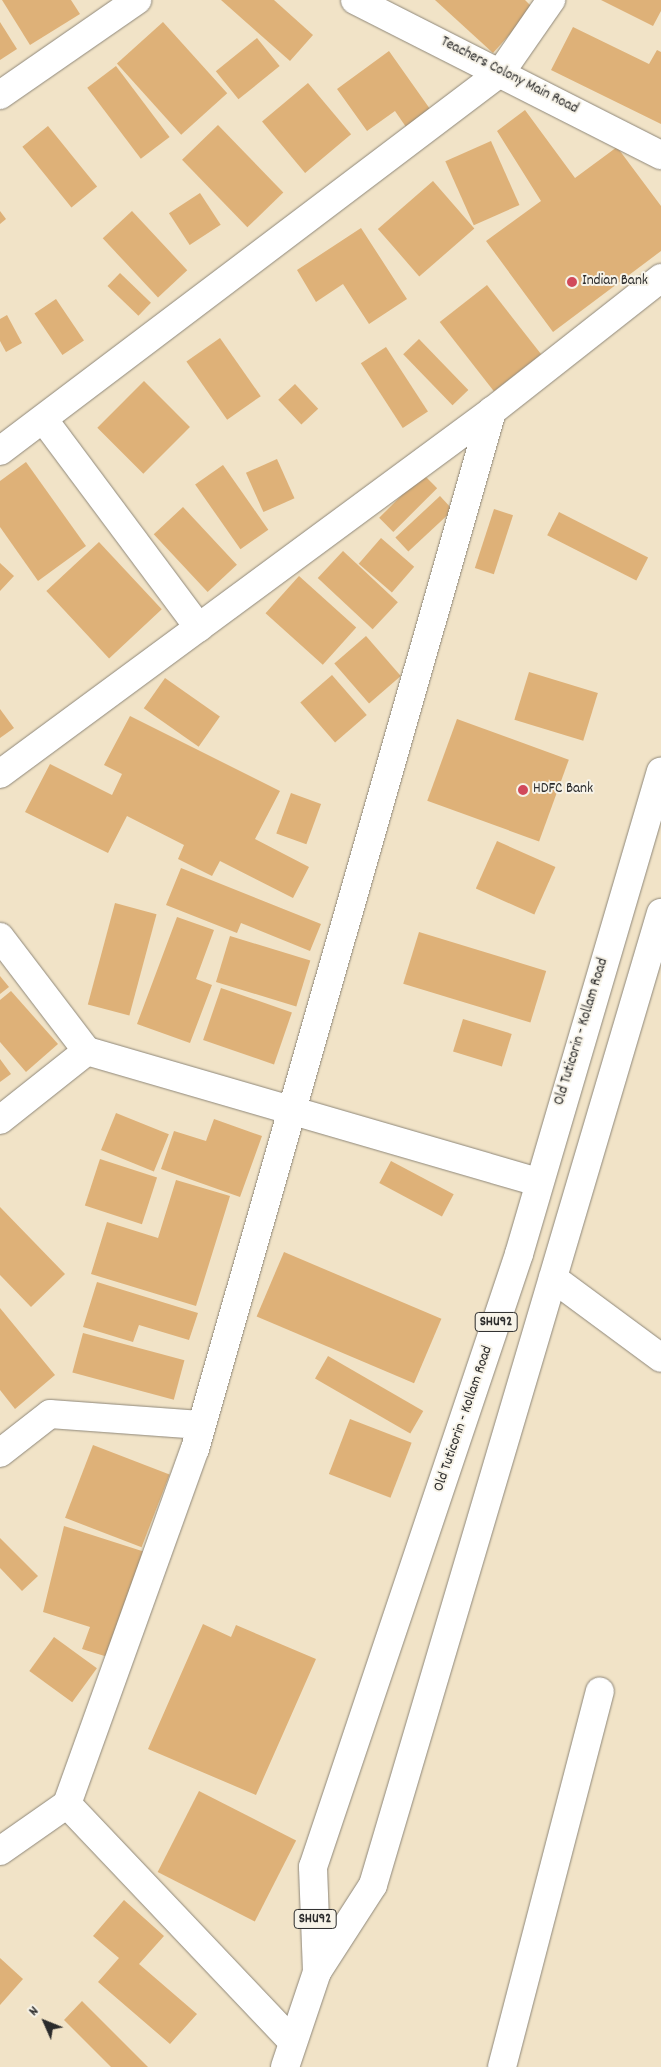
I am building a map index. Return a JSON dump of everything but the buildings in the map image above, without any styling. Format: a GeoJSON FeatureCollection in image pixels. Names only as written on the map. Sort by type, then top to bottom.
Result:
{"type":"FeatureCollection","features":[{"type":"Feature","properties":{"kind":"street"},"geometry":{"type":"LineString","coordinates":[[0,95],[137,0]]}},
{"type":"Feature","properties":{"kind":"street","name":"Teachers Colony Main Road"},"geometry":{"type":"LineString","coordinates":[[355,0],[661,154]]}},
{"type":"Feature","properties":{"kind":"street"},"geometry":{"type":"LineString","coordinates":[[0,451],[44,420],[501,72],[551,0]]}},
{"type":"Feature","properties":{"kind":"street"},"geometry":{"type":"LineString","coordinates":[[0,774],[492,411],[661,278]]}},
{"type":"Feature","properties":{"kind":"street"},"geometry":{"type":"LineString","coordinates":[[0,1851],[67,1804],[201,1425],[294,1113],[492,411]]}},
{"type":"Feature","properties":{"kind":"street"},"geometry":{"type":"LineString","coordinates":[[44,420],[199,628]]}},
{"type":"Feature","properties":{"kind":"street","name":"Old Tuticorin - Kollam Road"},"geometry":{"type":"LineString","coordinates":[[285,2067],[292,2041],[317,1972],[313,1867],[519,1254],[537,1182],[661,770]]}},
{"type":"Feature","properties":{"kind":"street"},"geometry":{"type":"LineString","coordinates":[[317,1972],[373,1886],[661,913]]}},
{"type":"Feature","properties":{"kind":"street"},"geometry":{"type":"LineString","coordinates":[[0,937],[87,1051],[294,1113],[537,1182]]}},
{"type":"Feature","properties":{"kind":"street"},"geometry":{"type":"LineString","coordinates":[[0,1120],[87,1051]]}},
{"type":"Feature","properties":{"kind":"street"},"geometry":{"type":"LineString","coordinates":[[553,1278],[661,1358]]}},
{"type":"Feature","properties":{"kind":"street"},"geometry":{"type":"LineString","coordinates":[[0,1453],[50,1414],[201,1425]]}},
{"type":"Feature","properties":{"kind":"street"},"geometry":{"type":"LineString","coordinates":[[502,2067],[600,1692]]}},
{"type":"Feature","properties":{"kind":"street"},"geometry":{"type":"LineString","coordinates":[[67,1804],[292,2041]]}},
{"type":"Feature","properties":{"kind":"place","name":"Indian Bank"},"geometry":{"type":"Point","coordinates":[572,282]}},
{"type":"Feature","properties":{"kind":"place","name":"HDFC Bank"},"geometry":{"type":"Point","coordinates":[523,790]}}]}
